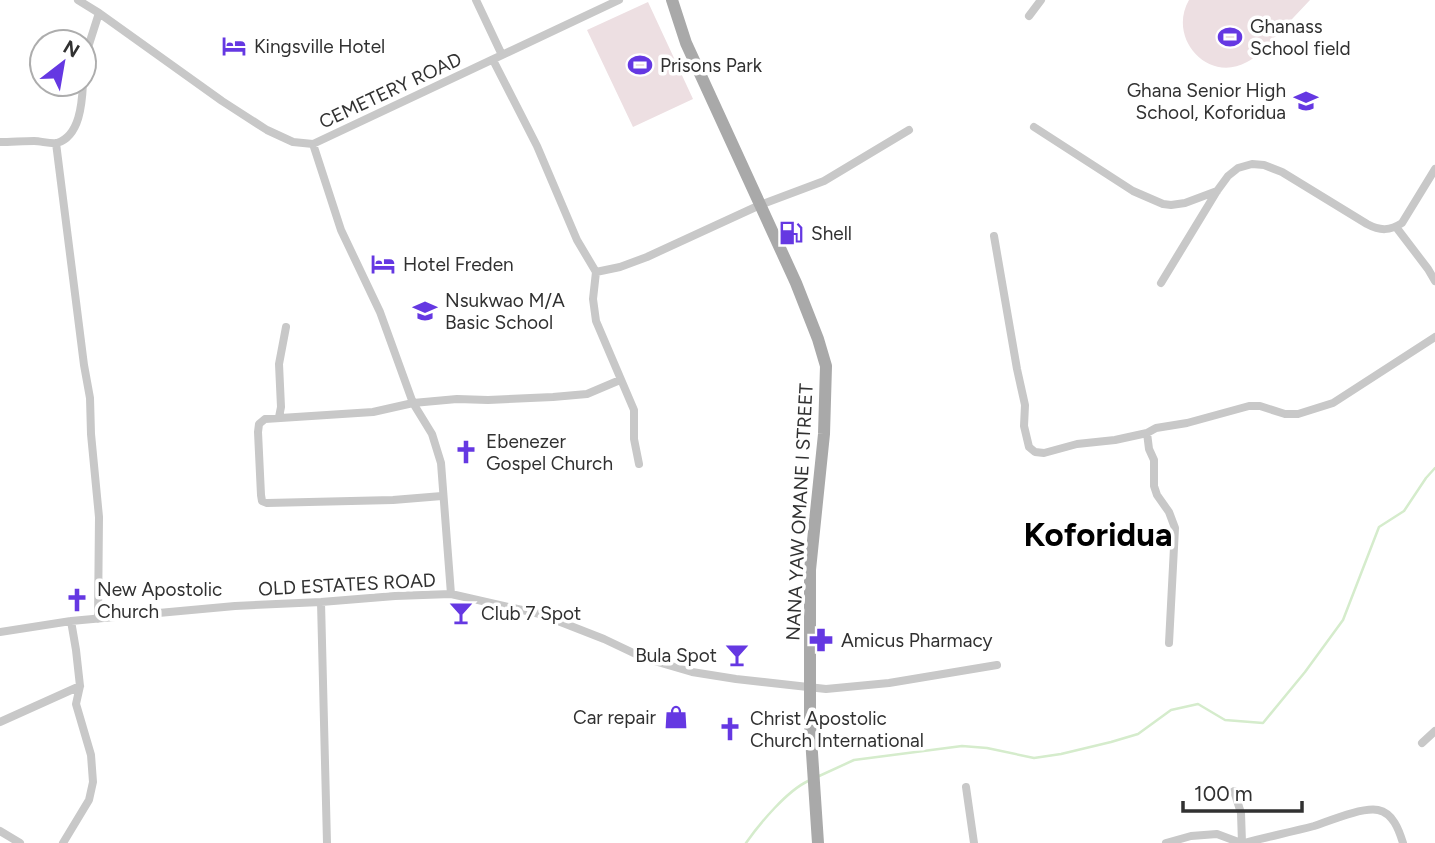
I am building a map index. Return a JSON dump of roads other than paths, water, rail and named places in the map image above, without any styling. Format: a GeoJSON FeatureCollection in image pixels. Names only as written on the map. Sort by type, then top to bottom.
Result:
{"type":"FeatureCollection","features":[{"type":"Feature","properties":{"kind":"main road","name":"NANA YAW OMANE I STREET"},"geometry":{"type":"LineString","coordinates":[[672,0],[685,43],[796,283],[826,366],[824,434],[810,570],[811,763],[818,843]]}},
{"type":"Feature","properties":{"kind":"street","name":"CEMETERY ROAD"},"geometry":{"type":"LineString","coordinates":[[78,0],[267,130],[293,142],[313,144],[619,0]]}},
{"type":"Feature","properties":{"kind":"street"},"geometry":{"type":"LineString","coordinates":[[476,0],[502,55]]}},
{"type":"Feature","properties":{"kind":"street"},"geometry":{"type":"LineString","coordinates":[[1029,16],[1041,0]]}},
{"type":"Feature","properties":{"kind":"street"},"geometry":{"type":"LineString","coordinates":[[95,28],[99,13]]}},
{"type":"Feature","properties":{"kind":"street"},"geometry":{"type":"LineString","coordinates":[[493,60],[537,146],[577,240],[596,272],[593,299],[596,321],[634,410],[634,439],[639,464]]}},
{"type":"Feature","properties":{"kind":"street"},"geometry":{"type":"LineString","coordinates":[[0,142],[56,143],[67,137],[76,125],[82,109],[82,98]]}},
{"type":"Feature","properties":{"kind":"street"},"geometry":{"type":"LineString","coordinates":[[1034,127],[1133,191],[1163,204],[1185,203],[1217,191]]}},
{"type":"Feature","properties":{"kind":"street"},"geometry":{"type":"LineString","coordinates":[[596,272],[647,257],[760,205],[824,181],[909,130]]}},
{"type":"Feature","properties":{"kind":"street"},"geometry":{"type":"LineString","coordinates":[[56,143],[83,365],[90,398],[99,517],[98,619]]}},
{"type":"Feature","properties":{"kind":"street"},"geometry":{"type":"LineString","coordinates":[[313,144],[341,229],[380,312],[413,403],[432,434],[441,463],[452,594]]}},
{"type":"Feature","properties":{"kind":"street"},"geometry":{"type":"LineString","coordinates":[[1161,283],[1217,191],[1238,168],[1252,164],[1264,165],[1282,172],[1377,229],[1386,230],[1402,223],[1435,169]]}},
{"type":"Feature","properties":{"kind":"street"},"geometry":{"type":"LineString","coordinates":[[1395,227],[1435,281]]}},
{"type":"Feature","properties":{"kind":"street"},"geometry":{"type":"LineString","coordinates":[[994,236],[1025,405],[1024,426],[1029,447],[1035,452],[1044,453],[1077,444],[1115,440],[1249,406],[1298,414],[1333,403],[1435,337]]}},
{"type":"Feature","properties":{"kind":"street"},"geometry":{"type":"LineString","coordinates":[[279,417],[279,364],[286,327]]}},
{"type":"Feature","properties":{"kind":"street"},"geometry":{"type":"LineString","coordinates":[[442,496],[267,503],[262,501],[259,424],[265,419],[279,417],[373,412],[413,403],[587,394],[620,380]]}},
{"type":"Feature","properties":{"kind":"street"},"geometry":{"type":"LineString","coordinates":[[1147,433],[1154,460],[1154,486],[1175,527],[1169,643]]}},
{"type":"Feature","properties":{"kind":"street","name":"OLD ESTATES ROAD"},"geometry":{"type":"LineString","coordinates":[[0,632],[71,621],[235,606],[452,594],[540,614],[645,658],[692,672],[810,688],[889,683],[997,665]]}},
{"type":"Feature","properties":{"kind":"street"},"geometry":{"type":"LineString","coordinates":[[321,602],[327,843]]}},
{"type":"Feature","properties":{"kind":"street"},"geometry":{"type":"LineString","coordinates":[[63,843],[89,800],[93,782],[91,755],[76,704],[80,687],[71,621]]}},
{"type":"Feature","properties":{"kind":"street"},"geometry":{"type":"LineString","coordinates":[[0,722],[80,687]]}},
{"type":"Feature","properties":{"kind":"street"},"geometry":{"type":"LineString","coordinates":[[1422,743],[1435,731]]}},
{"type":"Feature","properties":{"kind":"street"},"geometry":{"type":"LineString","coordinates":[[966,787],[974,843]]}},
{"type":"Feature","properties":{"kind":"street"},"geometry":{"type":"LineString","coordinates":[[1234,791],[1241,813],[1242,843]]}},
{"type":"Feature","properties":{"kind":"street"},"geometry":{"type":"LineString","coordinates":[[1166,843],[1191,836],[1217,834],[1242,843],[1377,809],[1395,822],[1403,843]]}},
{"type":"Feature","properties":{"kind":"street"},"geometry":{"type":"LineString","coordinates":[[0,831],[20,843]]}},
{"type":"Feature","properties":{"kind":"waterway"},"geometry":{"type":"LineString","coordinates":[[817,777],[854,760],[962,746],[987,748],[1034,758],[1061,754],[1138,734],[1171,710],[1198,704],[1225,720],[1263,723],[1343,620],[1379,527],[1404,511],[1435,468]]}},
{"type":"Feature","properties":{"kind":"waterway"},"geometry":{"type":"LineString","coordinates":[[746,843],[766,817],[808,781]]}},
{"type":"Feature","properties":{"kind":"place","name":"Ghanass School field"},"geometry":{"type":"Point","coordinates":[1230,37]}},
{"type":"Feature","properties":{"kind":"place","name":"Kingsville Hotel"},"geometry":{"type":"Point","coordinates":[234,46]}},
{"type":"Feature","properties":{"kind":"place","name":"Prisons Park"},"geometry":{"type":"Point","coordinates":[640,65]}},
{"type":"Feature","properties":{"kind":"place","name":"Ghana Senior High School, Koforidua"},"geometry":{"type":"Point","coordinates":[1306,101]}},
{"type":"Feature","properties":{"kind":"place","name":"Shell"},"geometry":{"type":"Point","coordinates":[791,233]}},
{"type":"Feature","properties":{"kind":"place","name":"Hotel Freden"},"geometry":{"type":"Point","coordinates":[383,264]}},
{"type":"Feature","properties":{"kind":"place","name":"Nsukwao M/A Basic School"},"geometry":{"type":"Point","coordinates":[425,311]}},
{"type":"Feature","properties":{"kind":"place","name":"Ebenezer Gospel Church"},"geometry":{"type":"Point","coordinates":[466,452]}},
{"type":"Feature","properties":{"kind":"place","name":"New Apostolic Church"},"geometry":{"type":"Point","coordinates":[77,600]}},
{"type":"Feature","properties":{"kind":"place","name":"Club 7 Spot"},"geometry":{"type":"Point","coordinates":[461,613]}},
{"type":"Feature","properties":{"kind":"place","name":"Amicus Pharmacy"},"geometry":{"type":"Point","coordinates":[821,640]}},
{"type":"Feature","properties":{"kind":"place","name":"Bula Spot"},"geometry":{"type":"Point","coordinates":[737,655]}},
{"type":"Feature","properties":{"kind":"place","name":"Car repair"},"geometry":{"type":"Point","coordinates":[676,717]}},
{"type":"Feature","properties":{"kind":"place","name":"Christ Apostolic Church International"},"geometry":{"type":"Point","coordinates":[730,729]}},
{"type":"Feature","properties":{"kind":"district","name":"Koforidua"},"geometry":{"type":"Point","coordinates":[1098,534]}}]}
